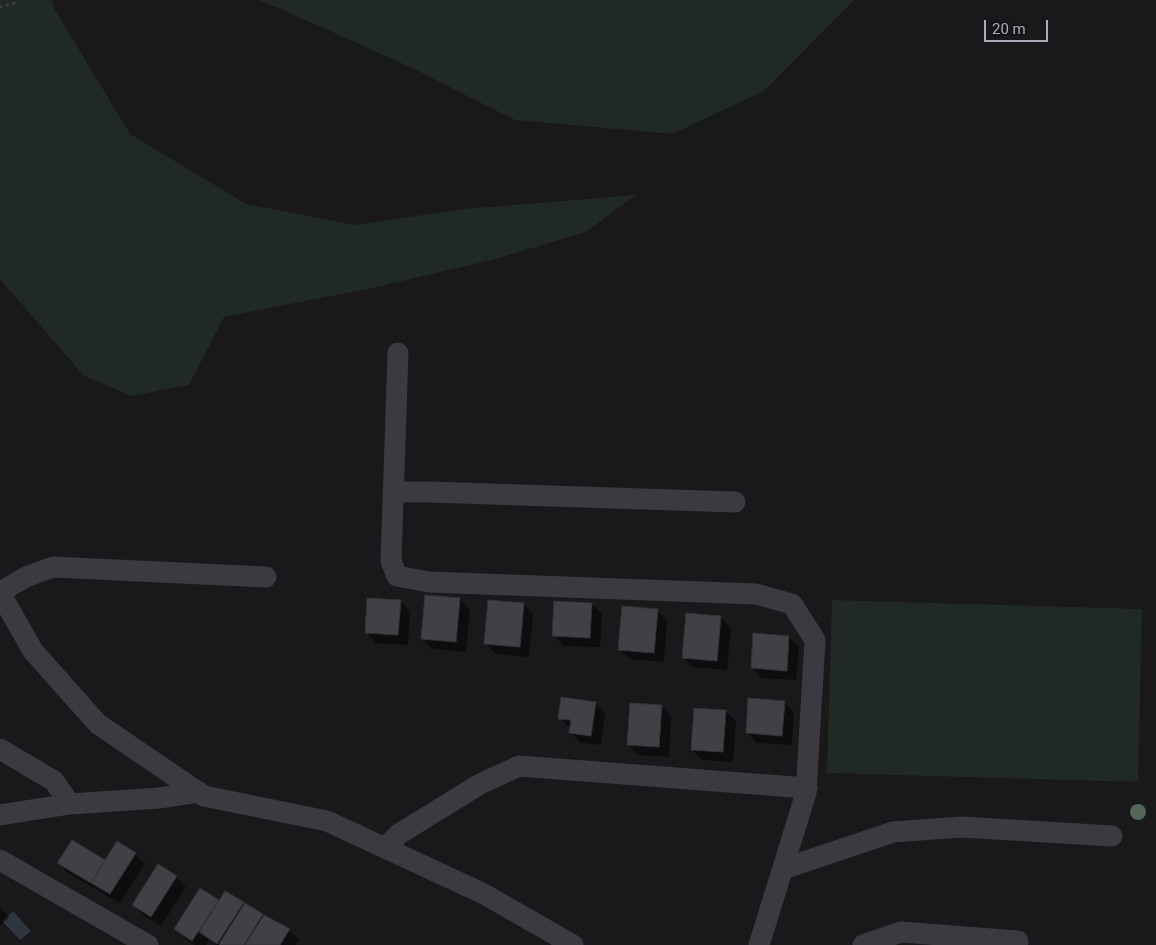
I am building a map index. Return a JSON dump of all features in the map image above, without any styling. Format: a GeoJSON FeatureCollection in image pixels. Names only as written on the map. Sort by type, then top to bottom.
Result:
{"type":"FeatureCollection","features":[{"type":"Feature","properties":{"kind":"street"},"geometry":{"type":"LineString","coordinates":[[398,353],[391,561],[396,576],[429,582],[756,594],[792,604],[815,640],[806,794],[759,945]]}},
{"type":"Feature","properties":{"kind":"street"},"geometry":{"type":"LineString","coordinates":[[393,492],[736,502]]}},
{"type":"Feature","properties":{"kind":"street"},"geometry":{"type":"LineString","coordinates":[[266,577],[53,567],[26,577],[0,593],[33,651],[98,724],[204,796],[326,822],[484,894],[573,945]]}},
{"type":"Feature","properties":{"kind":"street"},"geometry":{"type":"LineString","coordinates":[[0,749],[54,781],[70,804]]}},
{"type":"Feature","properties":{"kind":"street"},"geometry":{"type":"LineString","coordinates":[[385,848],[399,834],[480,784],[519,766],[807,788]]}},
{"type":"Feature","properties":{"kind":"street"},"geometry":{"type":"LineString","coordinates":[[0,815],[70,804],[159,798],[199,792]]}},
{"type":"Feature","properties":{"kind":"street"},"geometry":{"type":"LineString","coordinates":[[783,869],[893,832],[962,827],[1112,836]]}},
{"type":"Feature","properties":{"kind":"street"},"geometry":{"type":"LineString","coordinates":[[0,860],[148,945]]}},
{"type":"Feature","properties":{"kind":"street"},"geometry":{"type":"LineString","coordinates":[[863,945],[901,932],[1018,941]]}},
{"type":"Feature","properties":{"kind":"path"},"geometry":{"type":"LineString","coordinates":[[0,7],[15,3],[17,0]]}},
{"type":"Feature","properties":{"kind":"shaded area"},"geometry":{"type":"Polygon","coordinates":[[[0,0],[52,0],[54,8],[130,134],[246,204],[355,225],[464,209],[636,195],[586,232],[492,260],[372,288],[224,317],[189,385],[132,396],[84,376],[0,279],[0,0]]]}},
{"type":"Feature","properties":{"kind":"shaded area"},"geometry":{"type":"Polygon","coordinates":[[[259,0],[854,0],[764,91],[672,134],[515,120],[410,67],[259,0]]]}},
{"type":"Feature","properties":{"kind":"shaded area"},"geometry":{"type":"Polygon","coordinates":[[[832,600],[1142,609],[1138,782],[827,773],[832,600]]]}},
{"type":"Feature","properties":{"kind":"shaded area"},"geometry":{"type":"Polygon","coordinates":[[[13,911],[31,931],[20,940],[2,921],[13,911]]]}},
{"type":"Feature","properties":{"kind":"building"},"geometry":{"type":"Polygon","coordinates":[[[425,595],[460,598],[456,642],[421,639],[425,595]]]}},
{"type":"Feature","properties":{"kind":"building"},"geometry":{"type":"Polygon","coordinates":[[[367,598],[401,600],[398,635],[365,633],[367,598]]]}},
{"type":"Feature","properties":{"kind":"building"},"geometry":{"type":"Polygon","coordinates":[[[488,600],[524,603],[520,647],[484,644],[488,600]]]}},
{"type":"Feature","properties":{"kind":"building"},"geometry":{"type":"Polygon","coordinates":[[[554,601],[592,603],[590,638],[552,636],[554,601]]]}},
{"type":"Feature","properties":{"kind":"building"},"geometry":{"type":"Polygon","coordinates":[[[622,606],[658,609],[654,653],[618,650],[622,606]]]}},
{"type":"Feature","properties":{"kind":"building"},"geometry":{"type":"Polygon","coordinates":[[[686,613],[721,616],[717,661],[682,658],[686,613]]]}},
{"type":"Feature","properties":{"kind":"building"},"geometry":{"type":"Polygon","coordinates":[[[753,633],[789,636],[787,671],[751,668],[753,633]]]}},
{"type":"Feature","properties":{"kind":"building"},"geometry":{"type":"Polygon","coordinates":[[[561,697],[596,702],[591,736],[569,733],[571,720],[558,719],[561,697]]]}},
{"type":"Feature","properties":{"kind":"building"},"geometry":{"type":"Polygon","coordinates":[[[748,698],[785,701],[782,736],[746,733],[748,698]]]}},
{"type":"Feature","properties":{"kind":"building"},"geometry":{"type":"Polygon","coordinates":[[[630,703],[662,705],[659,747],[627,745],[630,703]]]}},
{"type":"Feature","properties":{"kind":"building"},"geometry":{"type":"Polygon","coordinates":[[[694,708],[726,710],[723,752],[691,750],[694,708]]]}},
{"type":"Feature","properties":{"kind":"building"},"geometry":{"type":"Polygon","coordinates":[[[72,840],[105,860],[91,883],[57,863],[72,840]]]}},
{"type":"Feature","properties":{"kind":"building"},"geometry":{"type":"Polygon","coordinates":[[[117,841],[136,853],[110,894],[91,883],[117,841]]]}},
{"type":"Feature","properties":{"kind":"building"},"geometry":{"type":"Polygon","coordinates":[[[158,864],[177,876],[151,917],[132,905],[158,864]]]}},
{"type":"Feature","properties":{"kind":"building"},"geometry":{"type":"Polygon","coordinates":[[[200,888],[219,900],[192,941],[174,929],[200,888]]]}},
{"type":"Feature","properties":{"kind":"building"},"geometry":{"type":"Polygon","coordinates":[[[225,891],[244,902],[217,944],[199,932],[225,891]]]}},
{"type":"Feature","properties":{"kind":"building"},"geometry":{"type":"Polygon","coordinates":[[[245,903],[263,914],[244,945],[220,945],[219,944],[245,903]]]}},
{"type":"Feature","properties":{"kind":"building"},"geometry":{"type":"Polygon","coordinates":[[[264,915],[290,929],[280,945],[245,945],[264,915]]]}}]}
